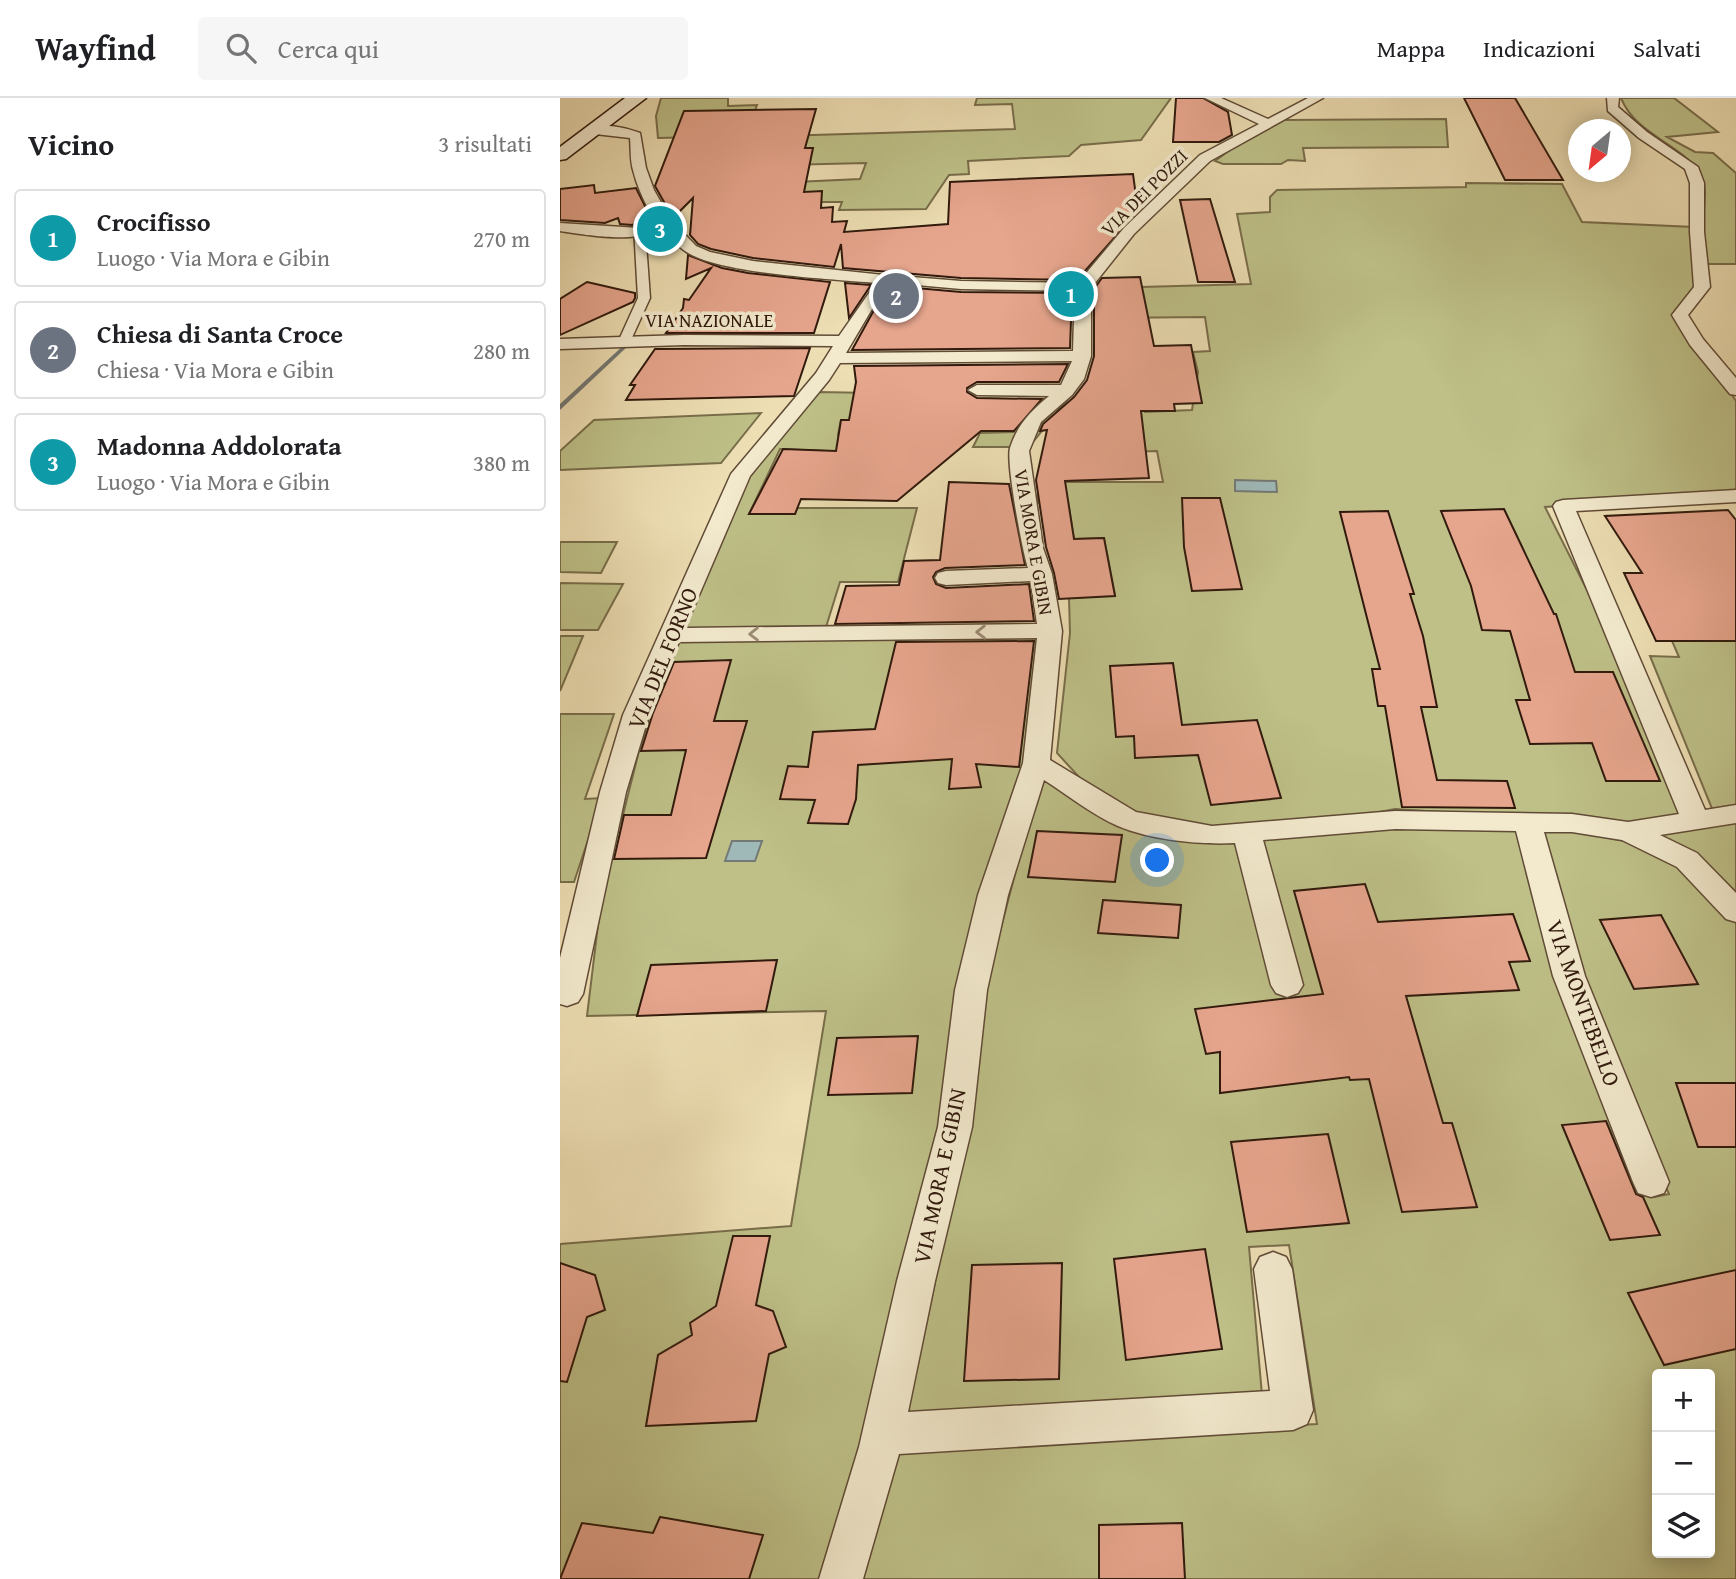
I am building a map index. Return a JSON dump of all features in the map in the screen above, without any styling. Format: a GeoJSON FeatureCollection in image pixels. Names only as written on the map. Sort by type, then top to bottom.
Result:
{"type":"FeatureCollection","features":[{"type":"Feature","properties":{"kind":"main road"},"geometry":{"type":"LineString","coordinates":[[560,155],[629,101]]}},
{"type":"Feature","properties":{"kind":"street"},"geometry":{"type":"LineString","coordinates":[[1211,98],[1275,120]]}},
{"type":"Feature","properties":{"kind":"street","name":"VIA DEI POZZI"},"geometry":{"type":"LineString","coordinates":[[1083,287],[1138,220],[1192,168],[1317,98]]}},
{"type":"Feature","properties":{"kind":"street"},"geometry":{"type":"LineString","coordinates":[[1613,98],[1612,108],[1643,135],[1691,167],[1697,183],[1697,233],[1702,287],[1680,315],[1696,341],[1736,390]]}},
{"type":"Feature","properties":{"kind":"street"},"geometry":{"type":"LineString","coordinates":[[595,130],[627,132],[636,136],[639,168],[664,219],[690,248],[701,255],[737,262],[887,279],[961,285],[1083,287]]}},
{"type":"Feature","properties":{"kind":"street"},"geometry":{"type":"LineString","coordinates":[[624,341],[644,298],[639,227],[664,219]]}},
{"type":"Feature","properties":{"kind":"street"},"geometry":{"type":"LineString","coordinates":[[560,227],[639,232]]}},
{"type":"Feature","properties":{"kind":"street","name":"VIA DEL FORNO"},"geometry":{"type":"LineString","coordinates":[[567,994],[613,792],[636,715],[741,474],[841,349],[865,307],[887,279]]}},
{"type":"Feature","properties":{"kind":"street","name":"VIA MORA E GIBIN"},"geometry":{"type":"LineString","coordinates":[[841,1579],[883,1434],[916,1281],[955,1127],[971,990],[993,895],[1037,764],[1049,631],[1041,574],[1032,548],[1022,490],[1018,451],[1033,419],[1066,391],[1075,379],[1082,356],[1083,287]]}},
{"type":"Feature","properties":{"kind":"street","name":"VIA NAZIONALE"},"geometry":{"type":"LineString","coordinates":[[563,344],[624,341],[841,349]]}},
{"type":"Feature","properties":{"kind":"street"},"geometry":{"type":"LineString","coordinates":[[841,349],[1082,356]]}},
{"type":"Feature","properties":{"kind":"street"},"geometry":{"type":"LineString","coordinates":[[977,390],[1066,391]]}},
{"type":"Feature","properties":{"kind":"street"},"geometry":{"type":"LineString","coordinates":[[1696,821],[1563,506],[1736,496]]}},
{"type":"Feature","properties":{"kind":"street"},"geometry":{"type":"LineString","coordinates":[[946,578],[1041,574]]}},
{"type":"Feature","properties":{"kind":"street","name":"VIA MORA E GIBIN"},"geometry":{"type":"LineString","coordinates":[[669,635],[1049,631]]}},
{"type":"Feature","properties":{"kind":"street"},"geometry":{"type":"LineString","coordinates":[[1037,764],[1127,819],[1168,829],[1212,835],[1395,820],[1572,823],[1628,831],[1736,814]]}},
{"type":"Feature","properties":{"kind":"street","name":"VIA MONTEBELLO"},"geometry":{"type":"LineString","coordinates":[[1527,822],[1569,976],[1651,1182]]}},
{"type":"Feature","properties":{"kind":"street"},"geometry":{"type":"LineString","coordinates":[[1628,831],[1686,860],[1736,911]]}},
{"type":"Feature","properties":{"kind":"street"},"geometry":{"type":"LineString","coordinates":[[1247,833],[1287,985]]}},
{"type":"Feature","properties":{"kind":"street"},"geometry":{"type":"LineString","coordinates":[[883,1434],[1293,1410],[1272,1269]]}},
{"type":"Feature","properties":{"kind":"green space"},"geometry":{"type":"Polygon","coordinates":[[[661,98],[728,98],[728,106],[757,105],[746,136],[658,138],[656,116],[661,98]]]}},
{"type":"Feature","properties":{"kind":"green space"},"geometry":{"type":"Polygon","coordinates":[[[977,98],[1171,98],[1141,140],[1081,145],[1069,156],[968,161],[969,174],[949,175],[926,209],[839,210],[842,202],[809,202],[729,185],[860,179],[866,163],[736,166],[749,137],[1015,129],[1012,104],[975,105],[977,98]]]}},
{"type":"Feature","properties":{"kind":"green space"},"geometry":{"type":"Polygon","coordinates":[[[1621,98],[1674,98],[1718,132],[1667,137],[1695,152],[1713,153],[1736,173],[1736,264],[1707,264],[1703,226],[1705,192],[1699,172],[1680,153],[1637,121],[1621,98]]]}},
{"type":"Feature","properties":{"kind":"green space"},"geometry":{"type":"Polygon","coordinates":[[[1446,119],[1448,147],[1303,148],[1305,161],[1288,160],[1281,164],[1223,164],[1215,161],[1234,147],[1284,120],[1446,119]]]}},
{"type":"Feature","properties":{"kind":"green space"},"geometry":{"type":"Polygon","coordinates":[[[1466,183],[1562,184],[1582,222],[1694,227],[1699,286],[1677,315],[1736,401],[1736,495],[1545,507],[1702,818],[1616,823],[1395,809],[1307,826],[1157,827],[1090,789],[1057,753],[1070,633],[1069,598],[1115,595],[1104,538],[1074,539],[1068,501],[1037,503],[1039,482],[1163,482],[1157,451],[1126,452],[1144,392],[1145,412],[1192,410],[1198,372],[1193,352],[1210,351],[1205,317],[1105,318],[1104,288],[1251,284],[1237,214],[1270,212],[1270,197],[1277,190],[1466,187],[1466,183]]]}},
{"type":"Feature","properties":{"kind":"green space"},"geometry":{"type":"Polygon","coordinates":[[[1059,391],[1073,392],[1029,447],[973,447],[980,433],[1015,432],[1012,431],[1059,391]]]}},
{"type":"Feature","properties":{"kind":"green space"},"geometry":{"type":"Polygon","coordinates":[[[818,392],[872,393],[870,420],[841,420],[838,435],[851,452],[780,449],[749,514],[795,514],[797,508],[917,508],[898,582],[840,582],[826,627],[678,631],[747,475],[818,392]]]}},
{"type":"Feature","properties":{"kind":"green space"},"geometry":{"type":"Polygon","coordinates":[[[761,413],[721,463],[560,470],[560,451],[594,420],[761,413]]]}},
{"type":"Feature","properties":{"kind":"green space"},"geometry":{"type":"Polygon","coordinates":[[[560,542],[617,542],[601,573],[560,572],[560,542]]]}},
{"type":"Feature","properties":{"kind":"green space"},"geometry":{"type":"Polygon","coordinates":[[[560,583],[623,584],[598,630],[560,630],[560,583]]]}},
{"type":"Feature","properties":{"kind":"green space"},"geometry":{"type":"Polygon","coordinates":[[[1060,635],[943,1127],[845,1579],[560,1579],[560,1244],[791,1226],[826,1011],[587,1016],[606,859],[623,815],[639,751],[674,638],[1060,635]]]}},
{"type":"Feature","properties":{"kind":"green space"},"geometry":{"type":"Polygon","coordinates":[[[560,636],[583,636],[560,691],[560,636]]]}},
{"type":"Feature","properties":{"kind":"green space"},"geometry":{"type":"Polygon","coordinates":[[[1736,639],[1736,812],[1715,816],[1650,656],[1679,657],[1672,641],[1736,639]]]}},
{"type":"Feature","properties":{"kind":"green space"},"geometry":{"type":"Polygon","coordinates":[[[560,714],[614,714],[585,799],[602,798],[574,882],[560,882],[560,714]]]}},
{"type":"Feature","properties":{"kind":"green space"},"geometry":{"type":"Polygon","coordinates":[[[1051,760],[1082,792],[1114,814],[1253,837],[1340,829],[1526,823],[1623,1132],[1654,1197],[1669,1194],[1598,1037],[1537,824],[1661,848],[1736,922],[1736,1579],[863,1579],[889,1446],[1317,1424],[1289,1245],[1249,1247],[1262,1395],[907,1415],[967,1131],[989,974],[1027,828],[1051,760]]]}},
{"type":"Feature","properties":{"kind":"green space"},"geometry":{"type":"Polygon","coordinates":[[[1736,819],[1736,901],[1636,829],[1736,819]]]}},
{"type":"Feature","properties":{"kind":"water"},"geometry":{"type":"Polygon","coordinates":[[[1235,480],[1276,481],[1277,492],[1235,491],[1235,480]]]}},
{"type":"Feature","properties":{"kind":"water"},"geometry":{"type":"Polygon","coordinates":[[[732,841],[762,841],[755,861],[725,861],[732,841]]]}},
{"type":"Feature","properties":{"kind":"building"},"geometry":{"type":"Polygon","coordinates":[[[1176,98],[1203,98],[1228,112],[1232,135],[1219,142],[1173,142],[1176,98]]]}},
{"type":"Feature","properties":{"kind":"building"},"geometry":{"type":"Polygon","coordinates":[[[1464,98],[1515,98],[1563,180],[1505,180],[1464,98]]]}},
{"type":"Feature","properties":{"kind":"building"},"geometry":{"type":"Polygon","coordinates":[[[816,109],[805,148],[813,148],[804,192],[822,191],[821,208],[833,207],[832,222],[847,221],[844,232],[948,224],[950,182],[1133,174],[1138,211],[1077,280],[961,278],[843,268],[841,244],[834,267],[753,258],[698,244],[690,235],[693,198],[673,218],[655,186],[684,111],[816,109]]]}},
{"type":"Feature","properties":{"kind":"building"},"geometry":{"type":"Polygon","coordinates":[[[594,185],[595,193],[636,188],[651,218],[632,225],[620,224],[618,218],[605,223],[560,220],[560,189],[594,185]]]}},
{"type":"Feature","properties":{"kind":"building"},"geometry":{"type":"Polygon","coordinates":[[[1210,199],[1235,282],[1198,282],[1180,200],[1210,199]]]}},
{"type":"Feature","properties":{"kind":"building"},"geometry":{"type":"Polygon","coordinates":[[[688,255],[722,268],[748,273],[830,282],[814,333],[666,333],[683,308],[684,299],[689,300],[711,268],[686,279],[688,255]]]}},
{"type":"Feature","properties":{"kind":"building"},"geometry":{"type":"Polygon","coordinates":[[[1140,277],[1154,346],[1191,345],[1202,403],[1174,404],[1175,411],[1141,411],[1149,478],[1065,481],[1074,539],[1104,538],[1115,596],[1059,599],[1046,547],[1036,480],[1047,430],[1040,431],[1043,424],[1074,397],[1087,380],[1094,356],[1094,289],[1102,278],[1140,277]]]}},
{"type":"Feature","properties":{"kind":"building"},"geometry":{"type":"Polygon","coordinates":[[[587,282],[635,293],[635,298],[633,302],[560,335],[560,299],[587,282]]]}},
{"type":"Feature","properties":{"kind":"building"},"geometry":{"type":"Polygon","coordinates":[[[845,283],[871,285],[849,318],[845,283]]]}},
{"type":"Feature","properties":{"kind":"building"},"geometry":{"type":"Polygon","coordinates":[[[893,286],[961,292],[1072,293],[1070,348],[852,350],[874,310],[893,286]]]}},
{"type":"Feature","properties":{"kind":"building"},"geometry":{"type":"Polygon","coordinates":[[[810,348],[794,396],[626,400],[635,385],[630,385],[655,349],[810,348]]]}},
{"type":"Feature","properties":{"kind":"building"},"geometry":{"type":"Polygon","coordinates":[[[1068,364],[1059,382],[977,382],[967,388],[967,392],[977,398],[1042,399],[1014,431],[981,431],[897,501],[801,499],[795,514],[749,514],[783,449],[836,451],[841,420],[849,420],[856,382],[854,366],[1068,364]]]}},
{"type":"Feature","properties":{"kind":"building"},"geometry":{"type":"Polygon","coordinates":[[[949,482],[1009,484],[1025,565],[945,568],[936,572],[933,577],[936,584],[946,588],[1029,584],[1034,621],[835,624],[846,586],[899,585],[904,561],[940,560],[949,482]]]}},
{"type":"Feature","properties":{"kind":"building"},"geometry":{"type":"Polygon","coordinates":[[[1182,498],[1220,498],[1242,589],[1192,591],[1184,547],[1182,498]]]}},
{"type":"Feature","properties":{"kind":"building"},"geometry":{"type":"Polygon","coordinates":[[[1504,509],[1556,614],[1575,672],[1613,672],[1660,781],[1606,781],[1592,743],[1530,744],[1516,700],[1530,700],[1510,631],[1482,630],[1471,586],[1441,511],[1504,509]]]}},
{"type":"Feature","properties":{"kind":"building"},"geometry":{"type":"Polygon","coordinates":[[[1728,510],[1736,520],[1736,641],[1656,641],[1624,573],[1642,573],[1605,516],[1728,510]]]}},
{"type":"Feature","properties":{"kind":"building"},"geometry":{"type":"Polygon","coordinates":[[[1388,511],[1414,594],[1410,594],[1423,636],[1437,707],[1421,707],[1437,780],[1507,781],[1515,808],[1402,807],[1385,706],[1378,706],[1372,669],[1380,669],[1340,512],[1388,511]]]}},
{"type":"Feature","properties":{"kind":"building"},"geometry":{"type":"Polygon","coordinates":[[[1034,641],[1019,767],[976,764],[981,787],[949,789],[952,759],[858,765],[856,799],[848,824],[808,823],[815,800],[780,799],[788,766],[808,767],[813,732],[875,729],[896,642],[1034,641]]]}},
{"type":"Feature","properties":{"kind":"building"},"geometry":{"type":"Polygon","coordinates":[[[731,660],[714,721],[747,721],[706,858],[614,859],[624,815],[671,815],[686,750],[641,751],[674,662],[731,660]]]}},
{"type":"Feature","properties":{"kind":"building"},"geometry":{"type":"Polygon","coordinates":[[[1173,663],[1182,725],[1257,720],[1281,798],[1211,805],[1198,755],[1135,758],[1134,736],[1116,737],[1110,666],[1173,663]]]}},
{"type":"Feature","properties":{"kind":"building"},"geometry":{"type":"Polygon","coordinates":[[[1037,831],[1122,835],[1115,882],[1028,877],[1037,831]]]}},
{"type":"Feature","properties":{"kind":"building"},"geometry":{"type":"Polygon","coordinates":[[[1365,884],[1378,922],[1513,914],[1530,961],[1509,962],[1519,990],[1406,996],[1443,1123],[1452,1123],[1477,1207],[1402,1212],[1369,1079],[1350,1080],[1349,1077],[1220,1093],[1220,1052],[1206,1054],[1195,1009],[1323,994],[1294,891],[1365,884]]]}},
{"type":"Feature","properties":{"kind":"building"},"geometry":{"type":"Polygon","coordinates":[[[1103,900],[1181,905],[1178,938],[1098,933],[1103,900]]]}},
{"type":"Feature","properties":{"kind":"building"},"geometry":{"type":"Polygon","coordinates":[[[1661,915],[1698,984],[1634,989],[1600,920],[1661,915]]]}},
{"type":"Feature","properties":{"kind":"building"},"geometry":{"type":"Polygon","coordinates":[[[777,960],[766,1011],[637,1016],[651,965],[777,960]]]}},
{"type":"Feature","properties":{"kind":"building"},"geometry":{"type":"Polygon","coordinates":[[[918,1036],[912,1093],[828,1095],[837,1038],[918,1036]]]}},
{"type":"Feature","properties":{"kind":"building"},"geometry":{"type":"Polygon","coordinates":[[[1676,1083],[1736,1083],[1736,1147],[1698,1147],[1676,1083]]]}},
{"type":"Feature","properties":{"kind":"building"},"geometry":{"type":"Polygon","coordinates":[[[1606,1121],[1636,1194],[1643,1197],[1660,1235],[1610,1240],[1562,1125],[1606,1121]]]}},
{"type":"Feature","properties":{"kind":"building"},"geometry":{"type":"Polygon","coordinates":[[[1328,1134],[1349,1223],[1247,1232],[1231,1142],[1328,1134]]]}},
{"type":"Feature","properties":{"kind":"building"},"geometry":{"type":"Polygon","coordinates":[[[733,1236],[770,1236],[756,1305],[773,1311],[786,1347],[769,1354],[756,1421],[646,1426],[658,1355],[692,1335],[690,1323],[716,1306],[733,1236]]]}},
{"type":"Feature","properties":{"kind":"building"},"geometry":{"type":"Polygon","coordinates":[[[1205,1249],[1222,1349],[1126,1360],[1114,1259],[1205,1249]]]}},
{"type":"Feature","properties":{"kind":"building"},"geometry":{"type":"Polygon","coordinates":[[[560,1263],[595,1275],[605,1310],[587,1317],[567,1382],[560,1381],[560,1263]]]}},
{"type":"Feature","properties":{"kind":"building"},"geometry":{"type":"Polygon","coordinates":[[[1062,1263],[1059,1379],[964,1381],[972,1265],[1062,1263]]]}},
{"type":"Feature","properties":{"kind":"building"},"geometry":{"type":"Polygon","coordinates":[[[1736,1270],[1736,1349],[1664,1365],[1628,1293],[1736,1270]]]}},
{"type":"Feature","properties":{"kind":"building"},"geometry":{"type":"Polygon","coordinates":[[[660,1517],[763,1535],[749,1579],[560,1579],[582,1523],[653,1533],[660,1517]]]}},
{"type":"Feature","properties":{"kind":"building"},"geometry":{"type":"Polygon","coordinates":[[[1182,1523],[1185,1579],[1099,1579],[1099,1525],[1182,1523]]]}},
{"type":"Feature","properties":{"kind":"waterway"},"geometry":{"type":"LineString","coordinates":[[560,408],[626,345]]}},
{"type":"Feature","properties":{"kind":"place","name":"Madonna Addolorata"},"geometry":{"type":"Point","coordinates":[660,229]}},
{"type":"Feature","properties":{"kind":"place","name":"Crocifisso"},"geometry":{"type":"Point","coordinates":[1071,294]}},
{"type":"Feature","properties":{"kind":"place","name":"Chiesa di Santa Croce"},"geometry":{"type":"Point","coordinates":[896,296]}}]}
